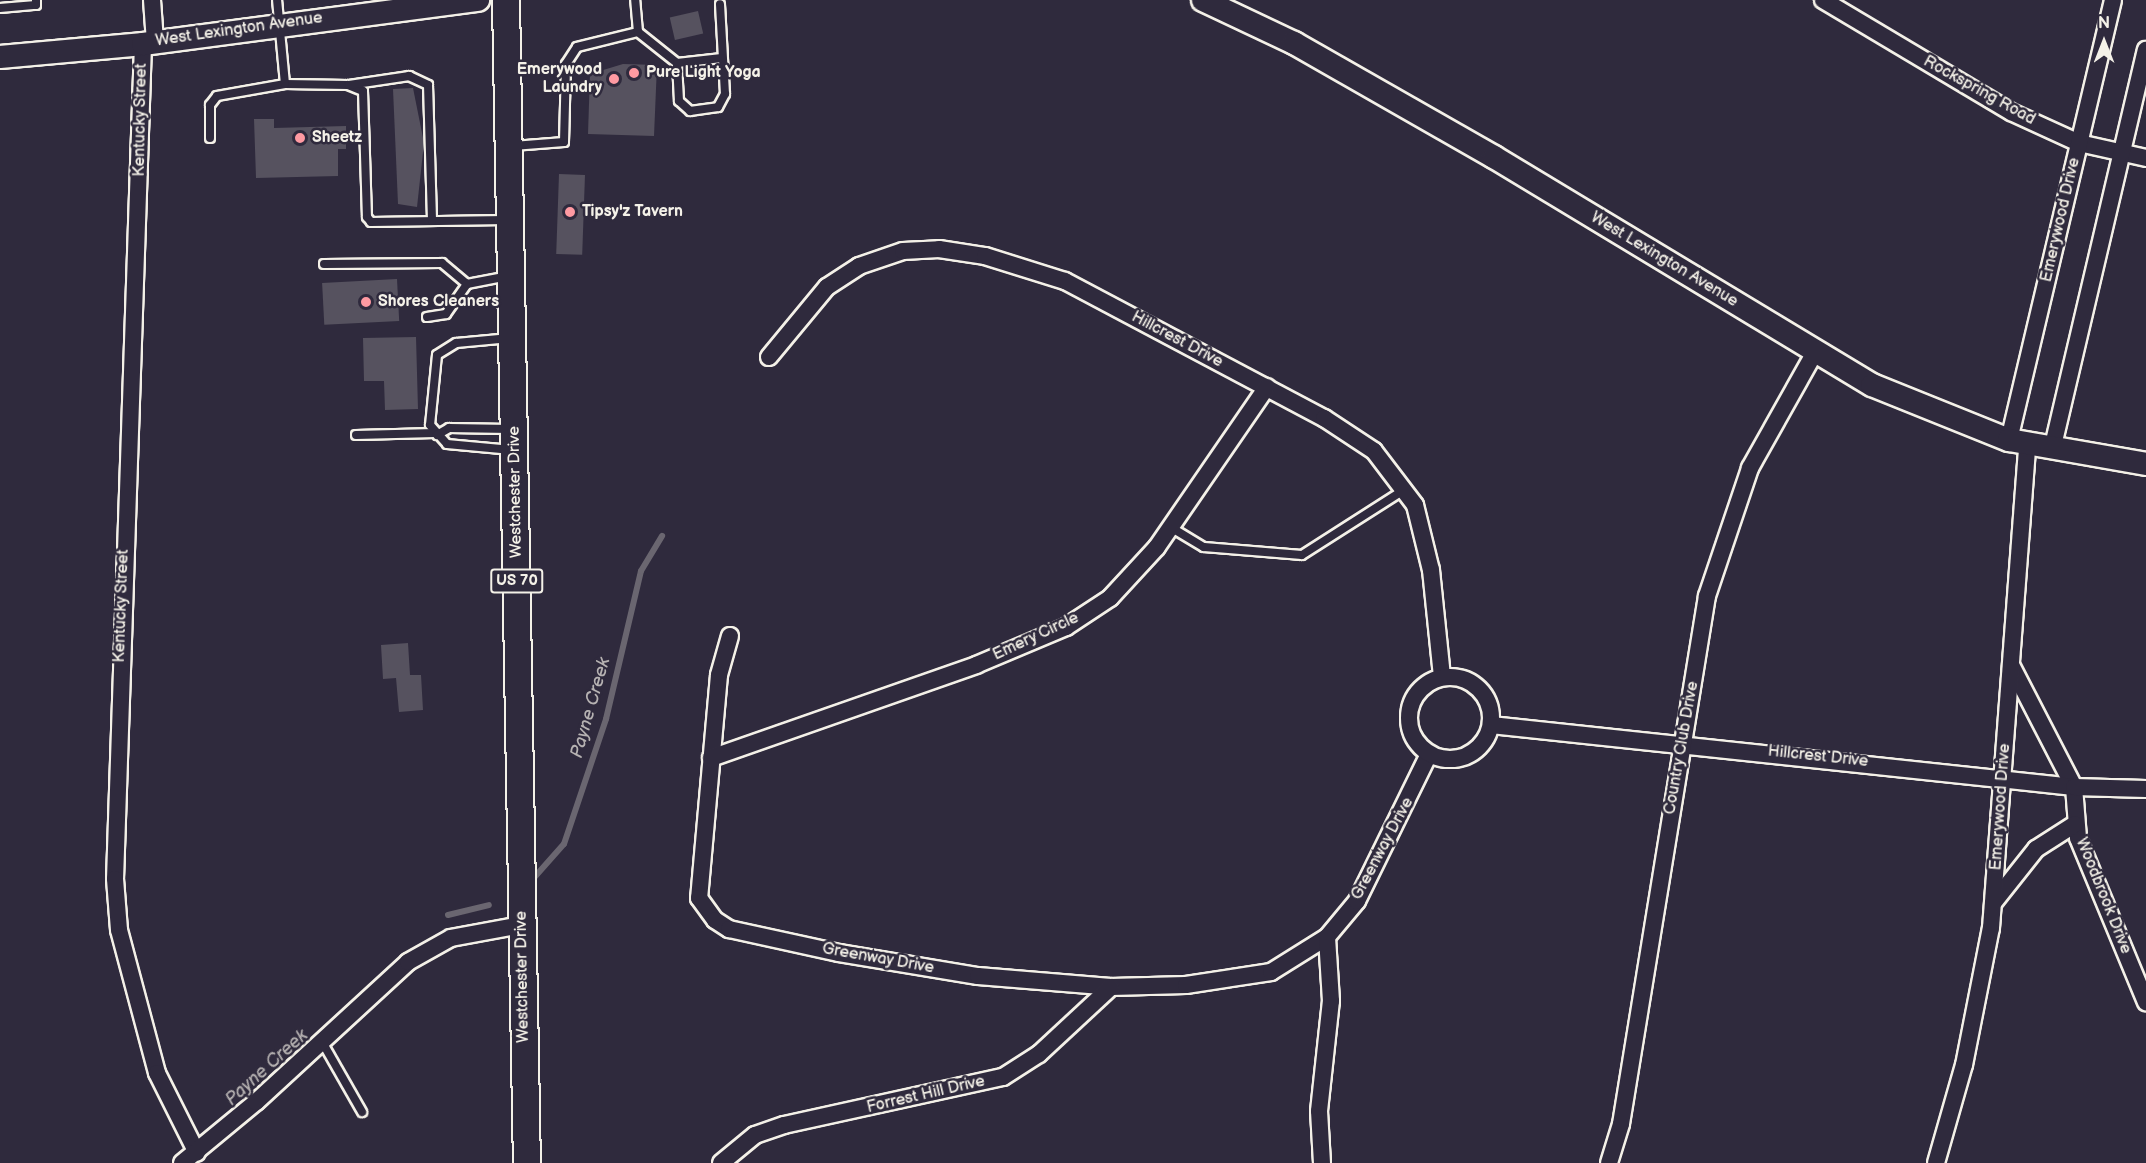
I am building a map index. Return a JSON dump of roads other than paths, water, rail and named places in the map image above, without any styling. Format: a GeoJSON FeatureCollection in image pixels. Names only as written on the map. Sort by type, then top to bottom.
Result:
{"type":"FeatureCollection","features":[{"type":"Feature","properties":{"kind":"main road","name":"Westchester Drive"},"geometry":{"type":"LineString","coordinates":[[506,0],[513,275],[521,925],[527,1163]]}},
{"type":"Feature","properties":{"kind":"street","name":"Kentucky Street"},"geometry":{"type":"LineString","coordinates":[[152,0],[115,879],[121,941],[157,1073],[197,1153]]}},
{"type":"Feature","properties":{"kind":"street","name":"West Lexington Avenue"},"geometry":{"type":"LineString","coordinates":[[0,57],[149,43],[280,24],[478,0]]}},
{"type":"Feature","properties":{"kind":"street","name":"West Lexington Avenue"},"geometry":{"type":"LineString","coordinates":[[1203,0],[1294,43],[1494,157],[1815,352],[1900,398],[2018,442],[2052,450],[2146,464]]}},
{"type":"Feature","properties":{"kind":"street","name":"Rockspring Road"},"geometry":{"type":"LineString","coordinates":[[1822,0],[2011,112],[2079,143],[2121,155],[2146,158]]}},
{"type":"Feature","properties":{"kind":"street","name":"Emerywood Drive"},"geometry":{"type":"LineString","coordinates":[[1936,1163],[1981,990],[1994,903],[2011,664],[2018,442],[2079,143],[2113,0]]}},
{"type":"Feature","properties":{"kind":"street"},"geometry":{"type":"LineString","coordinates":[[2052,450],[2146,51]]}},
{"type":"Feature","properties":{"kind":"street","name":"Hillcrest Drive"},"geometry":{"type":"LineString","coordinates":[[769,357],[827,287],[859,266],[903,251],[939,249],[985,256],[1065,281],[1267,387],[1374,451],[1415,505],[1431,570],[1442,677]]}},
{"type":"Feature","properties":{"kind":"street","name":"Country Club Drive"},"geometry":{"type":"LineString","coordinates":[[1609,1163],[1621,1125],[1707,596],[1750,468],[1815,352]]}},
{"type":"Feature","properties":{"kind":"street","name":"Emery Circle"},"geometry":{"type":"LineString","coordinates":[[711,758],[740,752],[1066,627],[1110,598],[1172,528],[1267,387]]}},
{"type":"Feature","properties":{"kind":"street","name":"Greenway Drive"},"geometry":{"type":"LineString","coordinates":[[729,636],[719,675],[697,882],[705,908],[729,929],[978,976],[1111,987],[1186,985],[1271,972],[1327,937],[1357,901],[1429,754]]}},
{"type":"Feature","properties":{"kind":"street"},"geometry":{"type":"LineString","coordinates":[[2011,664],[2074,787]]}},
{"type":"Feature","properties":{"kind":"street"},"geometry":{"type":"LineString","coordinates":[[1442,677],[1479,688],[1487,699],[1491,725],[1486,738],[1467,755],[1455,759],[1429,754],[1410,732],[1408,718],[1418,691],[1442,677]]}},
{"type":"Feature","properties":{"kind":"street","name":"Hillcrest Drive"},"geometry":{"type":"LineString","coordinates":[[1491,725],[1682,743],[2074,787],[2146,789]]}},
{"type":"Feature","properties":{"kind":"street","name":"Woodbrook Drive"},"geometry":{"type":"LineString","coordinates":[[2074,787],[2075,824],[2146,1002]]}},
{"type":"Feature","properties":{"kind":"street"},"geometry":{"type":"LineString","coordinates":[[1994,903],[2036,849],[2075,824]]}},
{"type":"Feature","properties":{"kind":"street"},"geometry":{"type":"LineString","coordinates":[[182,1163],[197,1153],[408,962],[451,938],[521,925]]}},
{"type":"Feature","properties":{"kind":"street"},"geometry":{"type":"LineString","coordinates":[[1322,1163],[1319,1111],[1331,1001],[1327,937]]}},
{"type":"Feature","properties":{"kind":"street","name":"Forrest Hill Drive"},"geometry":{"type":"LineString","coordinates":[[721,1163],[755,1135],[784,1125],[1003,1077],[1040,1054],[1111,987]]}},
{"type":"Feature","properties":{"kind":"lane"},"geometry":{"type":"LineString","coordinates":[[0,8],[36,6],[36,0]]}},
{"type":"Feature","properties":{"kind":"lane"},"geometry":{"type":"LineString","coordinates":[[277,0],[285,84]]}},
{"type":"Feature","properties":{"kind":"lane"},"geometry":{"type":"LineString","coordinates":[[635,0],[638,32],[677,63],[722,58]]}},
{"type":"Feature","properties":{"kind":"lane"},"geometry":{"type":"LineString","coordinates":[[677,63],[679,100],[690,111],[718,107],[725,94],[719,1]]}},
{"type":"Feature","properties":{"kind":"lane"},"geometry":{"type":"LineString","coordinates":[[509,146],[564,142],[562,82],[577,47],[638,32]]}},
{"type":"Feature","properties":{"kind":"lane"},"geometry":{"type":"LineString","coordinates":[[210,138],[210,105],[217,96],[285,84],[348,85],[409,76],[428,85],[432,221]]}},
{"type":"Feature","properties":{"kind":"lane"},"geometry":{"type":"LineString","coordinates":[[348,85],[363,91],[368,112],[367,217],[371,222],[511,220]]}},
{"type":"Feature","properties":{"kind":"lane"},"geometry":{"type":"LineString","coordinates":[[324,264],[442,263],[467,284]]}},
{"type":"Feature","properties":{"kind":"lane"},"geometry":{"type":"LineString","coordinates":[[427,317],[446,314],[467,284],[513,275]]}},
{"type":"Feature","properties":{"kind":"lane"},"geometry":{"type":"LineString","coordinates":[[514,337],[456,343],[437,355],[430,425],[447,444],[515,440]]}},
{"type":"Feature","properties":{"kind":"lane"},"geometry":{"type":"LineString","coordinates":[[356,435],[436,434],[448,428],[515,440]]}},
{"type":"Feature","properties":{"kind":"lane"},"geometry":{"type":"LineString","coordinates":[[1172,528],[1204,546],[1302,555],[1404,490]]}},
{"type":"Feature","properties":{"kind":"lane"},"geometry":{"type":"LineString","coordinates":[[321,1039],[362,1113]]}},
{"type":"Feature","properties":{"kind":"waterway","name":"Payne Creek"},"geometry":{"type":"LineString","coordinates":[[532,880],[564,844],[606,719],[641,571],[662,536]]}},
{"type":"Feature","properties":{"kind":"waterway","name":"Payne Creek"},"geometry":{"type":"LineString","coordinates":[[448,915],[489,905]]}},
{"type":"Feature","properties":{"kind":"place","name":"Pure Light Yoga"},"geometry":{"type":"Point","coordinates":[634,73]}},
{"type":"Feature","properties":{"kind":"place","name":"Emerywood Laundry"},"geometry":{"type":"Point","coordinates":[614,79]}},
{"type":"Feature","properties":{"kind":"place","name":"Sheetz"},"geometry":{"type":"Point","coordinates":[300,138]}},
{"type":"Feature","properties":{"kind":"place","name":"Tipsy'z Tavern"},"geometry":{"type":"Point","coordinates":[570,212]}},
{"type":"Feature","properties":{"kind":"place","name":"Shores Cleaners"},"geometry":{"type":"Point","coordinates":[366,302]}}]}
